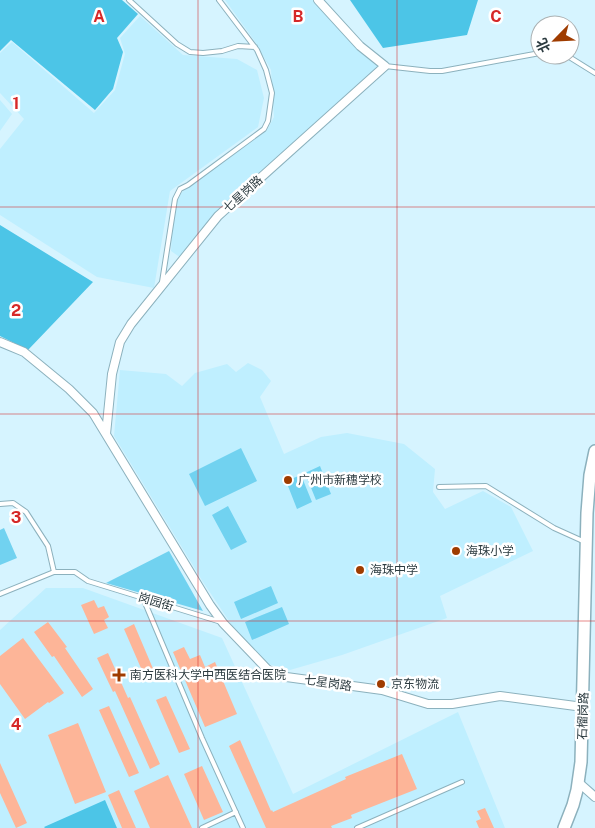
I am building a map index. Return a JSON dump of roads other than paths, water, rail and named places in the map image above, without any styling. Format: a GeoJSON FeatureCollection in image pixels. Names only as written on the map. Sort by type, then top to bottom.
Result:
{"type":"FeatureCollection","features":[{"type":"Feature","properties":{"kind":"main road","name":"石榴岗路"},"geometry":{"type":"LineString","coordinates":[[564,828],[573,805],[581,762],[591,598],[587,513],[595,451]]}},
{"type":"Feature","properties":{"kind":"street"},"geometry":{"type":"LineString","coordinates":[[318,0],[360,46],[385,66]]}},
{"type":"Feature","properties":{"kind":"street","name":"七星岗路"},"geometry":{"type":"LineString","coordinates":[[106,434],[112,374],[120,342],[132,324],[218,216],[385,66]]}},
{"type":"Feature","properties":{"kind":"street","name":"七星岗路"},"geometry":{"type":"LineString","coordinates":[[0,342],[24,352],[69,388],[93,412],[210,605],[266,669],[279,676],[382,690],[428,704],[452,704],[500,696],[583,707]]}},
{"type":"Feature","properties":{"kind":"street"},"geometry":{"type":"LineString","coordinates":[[578,782],[592,790],[595,797]]}},
{"type":"Feature","properties":{"kind":"lane"},"geometry":{"type":"LineString","coordinates":[[129,0],[178,44],[190,52],[222,51],[238,46],[255,47]]}},
{"type":"Feature","properties":{"kind":"lane"},"geometry":{"type":"LineString","coordinates":[[162,286],[175,199],[180,189],[264,129],[268,121],[272,92],[266,70],[255,47],[219,0]]}},
{"type":"Feature","properties":{"kind":"lane"},"geometry":{"type":"LineString","coordinates":[[385,66],[442,71],[530,55]]}},
{"type":"Feature","properties":{"kind":"lane"},"geometry":{"type":"LineString","coordinates":[[580,64],[595,74]]}},
{"type":"Feature","properties":{"kind":"lane"},"geometry":{"type":"LineString","coordinates":[[439,487],[486,486],[554,528],[587,543]]}},
{"type":"Feature","properties":{"kind":"lane"},"geometry":{"type":"LineString","coordinates":[[0,504],[13,503],[26,512],[48,546],[54,572],[0,594]]}},
{"type":"Feature","properties":{"kind":"lane","name":"岗园街"},"geometry":{"type":"LineString","coordinates":[[54,572],[75,572],[88,581],[223,622]]}},
{"type":"Feature","properties":{"kind":"lane"},"geometry":{"type":"LineString","coordinates":[[143,598],[202,738],[243,828]]}},
{"type":"Feature","properties":{"kind":"lane"},"geometry":{"type":"LineString","coordinates":[[357,828],[462,782]]}},
{"type":"Feature","properties":{"kind":"lane"},"geometry":{"type":"LineString","coordinates":[[202,828],[236,812]]}},
{"type":"Feature","properties":{"kind":"place","name":"广州市新穗学校"},"geometry":{"type":"Point","coordinates":[288,480]}},
{"type":"Feature","properties":{"kind":"place","name":"海珠小学"},"geometry":{"type":"Point","coordinates":[456,551]}},
{"type":"Feature","properties":{"kind":"place","name":"海珠中学"},"geometry":{"type":"Point","coordinates":[360,570]}},
{"type":"Feature","properties":{"kind":"place","name":"南方医科大学中西医结合医院"},"geometry":{"type":"Point","coordinates":[119,675]}},
{"type":"Feature","properties":{"kind":"place","name":"京东物流"},"geometry":{"type":"Point","coordinates":[381,684]}}]}
